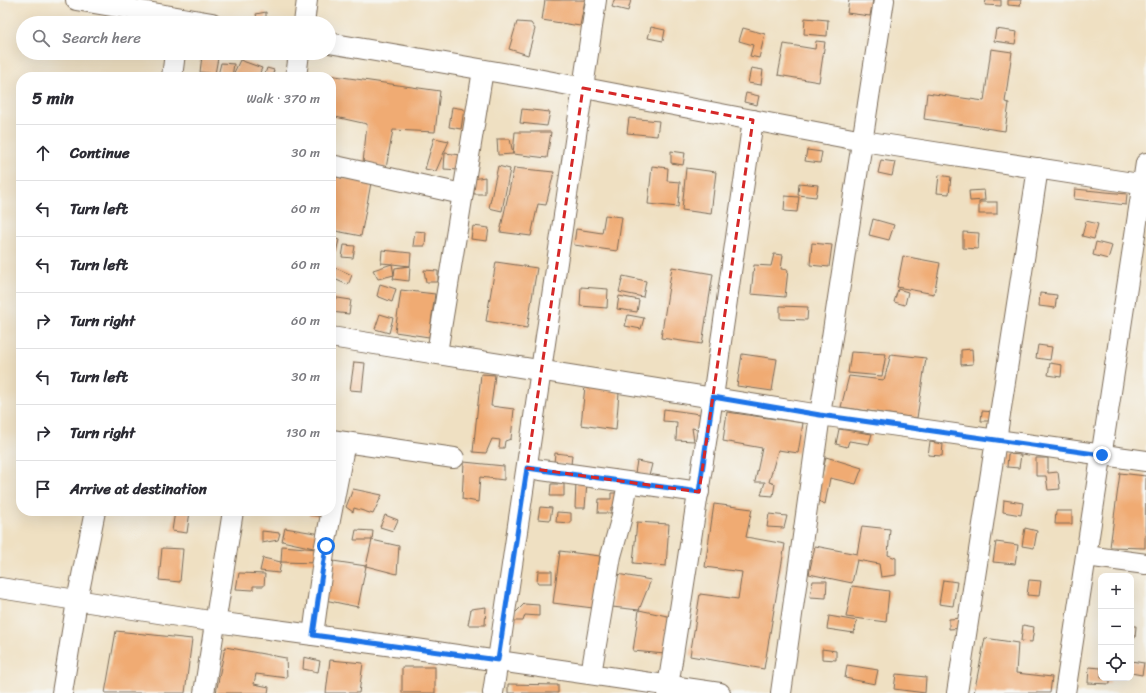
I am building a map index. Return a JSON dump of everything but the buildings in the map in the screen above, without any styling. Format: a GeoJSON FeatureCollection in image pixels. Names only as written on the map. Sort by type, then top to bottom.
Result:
{"type":"FeatureCollection","features":[{"type":"Feature","properties":{"kind":"street"},"geometry":{"type":"LineString","coordinates":[[76,0],[181,14]]}},
{"type":"Feature","properties":{"kind":"street"},"geometry":{"type":"LineString","coordinates":[[305,16],[307,0]]}},
{"type":"Feature","properties":{"kind":"street"},"geometry":{"type":"LineString","coordinates":[[493,693],[596,0]]}},
{"type":"Feature","properties":{"kind":"street"},"geometry":{"type":"LineString","coordinates":[[781,693],[820,415],[884,0]]}},
{"type":"Feature","properties":{"kind":"street"},"geometry":{"type":"LineString","coordinates":[[336,44],[583,88],[863,141],[1144,185]]}},
{"type":"Feature","properties":{"kind":"street"},"geometry":{"type":"LineString","coordinates":[[173,72],[174,60]]}},
{"type":"Feature","properties":{"kind":"street"},"geometry":{"type":"LineString","coordinates":[[297,72],[298,60]]}},
{"type":"Feature","properties":{"kind":"street"},"geometry":{"type":"LineString","coordinates":[[437,353],[483,70]]}},
{"type":"Feature","properties":{"kind":"street"},"geometry":{"type":"LineString","coordinates":[[668,689],[699,492],[753,120]]}},
{"type":"Feature","properties":{"kind":"street"},"geometry":{"type":"LineString","coordinates":[[1065,693],[1144,185],[1146,163]]}},
{"type":"Feature","properties":{"kind":"street"},"geometry":{"type":"LineString","coordinates":[[336,166],[462,194]]}},
{"type":"Feature","properties":{"kind":"street"},"geometry":{"type":"LineString","coordinates":[[957,693],[1038,168]]}},
{"type":"Feature","properties":{"kind":"street"},"geometry":{"type":"LineString","coordinates":[[336,338],[541,369],[820,415],[1146,462]]}},
{"type":"Feature","properties":{"kind":"street"},"geometry":{"type":"LineString","coordinates":[[336,458],[338,441],[454,458]]}},
{"type":"Feature","properties":{"kind":"street"},"geometry":{"type":"LineString","coordinates":[[527,468],[699,492]]}},
{"type":"Feature","properties":{"kind":"street"},"geometry":{"type":"LineString","coordinates":[[591,674],[611,556],[621,520],[628,482]]}},
{"type":"Feature","properties":{"kind":"street"},"geometry":{"type":"LineString","coordinates":[[62,693],[77,601],[94,516]]}},
{"type":"Feature","properties":{"kind":"street"},"geometry":{"type":"LineString","coordinates":[[204,693],[216,622],[230,516]]}},
{"type":"Feature","properties":{"kind":"street"},"geometry":{"type":"LineString","coordinates":[[313,635],[329,516]]}},
{"type":"Feature","properties":{"kind":"street"},"geometry":{"type":"LineString","coordinates":[[1086,556],[1146,564]]}},
{"type":"Feature","properties":{"kind":"street"},"geometry":{"type":"LineString","coordinates":[[0,588],[216,622],[591,674],[668,689],[720,693]]}},
{"type":"Feature","properties":{"kind":"highlighted area"},"geometry":{"type":"Polygon","coordinates":[[[583,88],[753,120],[699,492],[527,468],[583,88]]]}},
{"type":"Feature","properties":{"kind":"route"},"geometry":{"type":"LineString","coordinates":[[326,546],[313,635],[498,660],[527,468],[699,492],[713,397],[820,415],[1102,455]]}}]}
